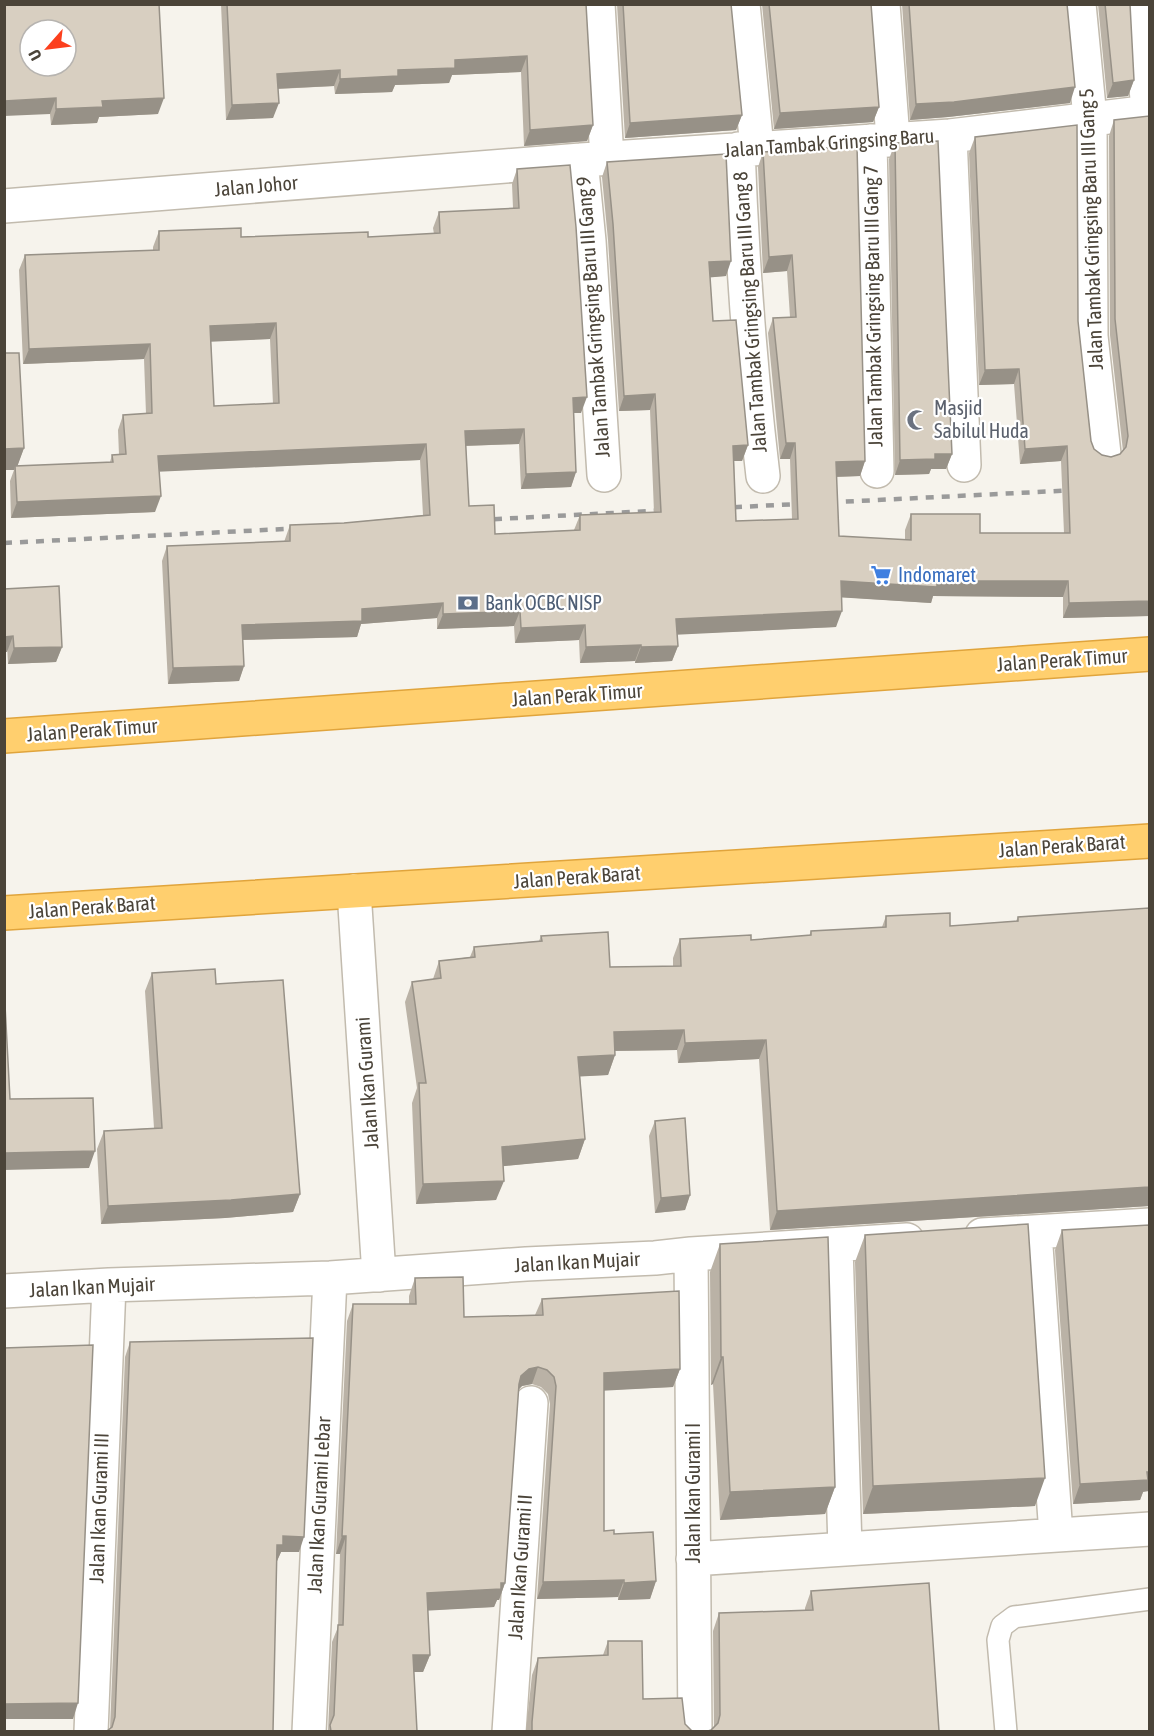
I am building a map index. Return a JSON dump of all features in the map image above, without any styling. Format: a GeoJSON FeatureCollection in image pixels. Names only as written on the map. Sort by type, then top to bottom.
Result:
{"type":"FeatureCollection","features":[{"type":"Feature","properties":{"kind":"highway","name":"Jalan Perak Timur"},"geometry":{"type":"LineString","coordinates":[[4,736],[1149,654]]}},
{"type":"Feature","properties":{"kind":"highway","name":"Jalan Perak Barat"},"geometry":{"type":"LineString","coordinates":[[4,913],[1149,841]]}},
{"type":"Feature","properties":{"kind":"street"},"geometry":{"type":"LineString","coordinates":[[594,159],[598,4]]}},
{"type":"Feature","properties":{"kind":"street"},"geometry":{"type":"LineString","coordinates":[[743,4],[748,148]]}},
{"type":"Feature","properties":{"kind":"street","name":"Jalan Tambak Gringsing Baru III Gang 7"},"geometry":{"type":"LineString","coordinates":[[877,471],[883,4]]}},
{"type":"Feature","properties":{"kind":"street","name":"Jalan Tambak Gringsing Baru III Gang 5"},"geometry":{"type":"LineString","coordinates":[[1079,4],[1090,118],[1091,336],[1104,454]]}},
{"type":"Feature","properties":{"kind":"street"},"geometry":{"type":"LineString","coordinates":[[1142,4],[1143,50],[1149,112]]}},
{"type":"Feature","properties":{"kind":"street","name":"Jalan Tambak Gringsing Baru"},"geometry":{"type":"LineString","coordinates":[[508,166],[950,136],[1149,112]]}},
{"type":"Feature","properties":{"kind":"street"},"geometry":{"type":"LineString","coordinates":[[950,136],[964,465]]}},
{"type":"Feature","properties":{"kind":"street","name":"Jalan Tambak Gringsing Baru III Gang 8"},"geometry":{"type":"LineString","coordinates":[[748,148],[742,256],[763,476]]}},
{"type":"Feature","properties":{"kind":"street","name":"Jalan Tambak Gringsing Baru III Gang 9"},"geometry":{"type":"LineString","coordinates":[[594,159],[589,241],[604,475]]}},
{"type":"Feature","properties":{"kind":"street","name":"Jalan Johor"},"geometry":{"type":"LineString","coordinates":[[4,206],[508,166]]}},
{"type":"Feature","properties":{"kind":"street","name":"Jalan Ikan Gurami"},"geometry":{"type":"LineString","coordinates":[[354,891],[379,1275]]}},
{"type":"Feature","properties":{"kind":"street","name":"Jalan Ikan Mujair"},"geometry":{"type":"LineString","coordinates":[[4,1291],[109,1285],[330,1278],[1149,1226]]}},
{"type":"Feature","properties":{"kind":"street"},"geometry":{"type":"LineString","coordinates":[[1035,1232],[1056,1535]]}},
{"type":"Feature","properties":{"kind":"street"},"geometry":{"type":"LineString","coordinates":[[836,1245],[845,1549]]}},
{"type":"Feature","properties":{"kind":"street","name":"Jalan Ikan Gurami I"},"geometry":{"type":"LineString","coordinates":[[691,1254],[696,1731]]}},
{"type":"Feature","properties":{"kind":"street","name":"Jalan Ikan Gurami Lebar"},"geometry":{"type":"LineString","coordinates":[[309,1731],[330,1278]]}},
{"type":"Feature","properties":{"kind":"street","name":"Jalan Ikan Gurami III"},"geometry":{"type":"LineString","coordinates":[[91,1731],[109,1285]]}},
{"type":"Feature","properties":{"kind":"street","name":"Jalan Ikan Gurami II"},"geometry":{"type":"LineString","coordinates":[[509,1731],[531,1403]]}},
{"type":"Feature","properties":{"kind":"street"},"geometry":{"type":"LineString","coordinates":[[693,1559],[1149,1529]]}},
{"type":"Feature","properties":{"kind":"lane"},"geometry":{"type":"LineString","coordinates":[[1006,1731],[998,1640],[1002,1626],[1014,1617],[1149,1599]]}},
{"type":"Feature","properties":{"kind":"building"},"geometry":{"type":"Polygon","coordinates":[[[4,4],[159,4],[164,98],[102,101],[103,107],[56,109],[56,98],[4,101],[4,4]]]}},
{"type":"Feature","properties":{"kind":"building"},"geometry":{"type":"Polygon","coordinates":[[[227,4],[586,4],[593,125],[530,130],[527,56],[455,60],[455,68],[398,70],[398,76],[340,79],[340,70],[277,74],[279,103],[232,105],[227,4]]]}},
{"type":"Feature","properties":{"kind":"building"},"geometry":{"type":"Polygon","coordinates":[[[623,4],[731,4],[742,115],[630,123],[623,4]]]}},
{"type":"Feature","properties":{"kind":"building"},"geometry":{"type":"Polygon","coordinates":[[[769,4],[871,4],[879,107],[780,113],[769,4]]]}},
{"type":"Feature","properties":{"kind":"building"},"geometry":{"type":"Polygon","coordinates":[[[909,4],[1067,4],[1075,87],[954,102],[916,104],[909,4]]]}},
{"type":"Feature","properties":{"kind":"building"},"geometry":{"type":"Polygon","coordinates":[[[1105,4],[1130,4],[1134,80],[1113,83],[1105,4]]]}},
{"type":"Feature","properties":{"kind":"building"},"geometry":{"type":"Polygon","coordinates":[[[1149,116],[1149,601],[1069,603],[1068,581],[937,581],[937,587],[841,581],[842,611],[676,619],[678,646],[641,647],[641,645],[586,647],[585,625],[521,628],[520,611],[443,614],[443,603],[362,609],[362,621],[242,625],[244,666],[173,668],[167,546],[290,541],[290,525],[344,523],[430,515],[426,444],[158,456],[161,496],[17,502],[15,466],[113,462],[112,455],[126,454],[123,415],[152,413],[150,344],[29,349],[25,255],[159,250],[159,231],[241,228],[241,237],[368,232],[368,237],[440,233],[439,212],[519,208],[517,169],[570,165],[587,397],[573,398],[576,472],[526,474],[524,429],[465,431],[469,506],[494,505],[495,534],[580,530],[580,515],[661,512],[655,394],[624,396],[607,162],[726,154],[731,261],[709,262],[713,321],[736,320],[748,445],[733,446],[736,521],[798,519],[795,443],[786,443],[773,318],[796,317],[792,255],[769,257],[763,152],[857,146],[865,461],[836,462],[839,536],[911,540],[911,514],[980,514],[980,533],[1070,533],[1067,446],[1025,449],[1019,369],[985,370],[975,137],[1077,125],[1078,321],[1091,441],[1094,449],[1102,455],[1111,457],[1120,454],[1126,447],[1128,436],[1115,319],[1114,120],[1149,116]],[[276,323],[210,326],[214,406],[279,403],[276,323]]]}},
{"type":"Feature","properties":{"kind":"building"},"geometry":{"type":"Polygon","coordinates":[[[938,141],[952,454],[935,454],[935,459],[900,460],[895,143],[938,141]]]}},
{"type":"Feature","properties":{"kind":"building"},"geometry":{"type":"Polygon","coordinates":[[[4,353],[19,353],[24,448],[4,449],[4,353]]]}},
{"type":"Feature","properties":{"kind":"building"},"geometry":{"type":"Polygon","coordinates":[[[59,586],[62,647],[14,648],[13,636],[4,637],[4,589],[59,586]]]}},
{"type":"Feature","properties":{"kind":"building"},"geometry":{"type":"Polygon","coordinates":[[[1149,908],[1149,1187],[777,1211],[766,1040],[685,1043],[684,1030],[614,1032],[615,1055],[578,1057],[585,1139],[502,1147],[504,1181],[423,1184],[419,1083],[426,1083],[412,982],[441,978],[439,961],[475,957],[474,947],[542,941],[541,936],[608,932],[610,967],[681,966],[680,939],[751,935],[751,940],[811,935],[811,931],[886,927],[886,916],[950,913],[950,926],[1018,921],[1018,917],[1149,908]]]}},
{"type":"Feature","properties":{"kind":"building"},"geometry":{"type":"Polygon","coordinates":[[[215,969],[216,984],[283,980],[300,1194],[108,1206],[104,1131],[162,1128],[152,973],[215,969]]]}},
{"type":"Feature","properties":{"kind":"building"},"geometry":{"type":"Polygon","coordinates":[[[4,1005],[10,1099],[93,1098],[95,1151],[4,1153],[4,1005]]]}},
{"type":"Feature","properties":{"kind":"building"},"geometry":{"type":"Polygon","coordinates":[[[685,1118],[690,1195],[661,1198],[655,1121],[685,1118]]]}},
{"type":"Feature","properties":{"kind":"building"},"geometry":{"type":"Polygon","coordinates":[[[1028,1224],[1045,1478],[873,1486],[865,1235],[1028,1224]]]}},
{"type":"Feature","properties":{"kind":"building"},"geometry":{"type":"Polygon","coordinates":[[[1149,1225],[1148,1480],[1080,1484],[1062,1230],[1149,1225]]]}},
{"type":"Feature","properties":{"kind":"building"},"geometry":{"type":"Polygon","coordinates":[[[828,1237],[835,1487],[730,1492],[723,1357],[721,1357],[720,1244],[828,1237]]]}},
{"type":"Feature","properties":{"kind":"building"},"geometry":{"type":"Polygon","coordinates":[[[463,1277],[464,1317],[543,1315],[542,1299],[679,1291],[680,1369],[604,1373],[604,1531],[614,1530],[614,1534],[653,1532],[656,1581],[543,1582],[556,1386],[554,1377],[547,1370],[538,1367],[529,1369],[521,1376],[519,1384],[505,1583],[501,1583],[501,1589],[427,1593],[430,1655],[413,1655],[417,1731],[331,1731],[330,1725],[334,1715],[338,1625],[343,1625],[346,1536],[342,1536],[353,1304],[416,1304],[415,1278],[463,1277]]]}},
{"type":"Feature","properties":{"kind":"building"},"geometry":{"type":"Polygon","coordinates":[[[313,1338],[304,1537],[283,1536],[283,1545],[277,1545],[273,1731],[107,1731],[112,1727],[115,1717],[130,1342],[313,1338]]]}},
{"type":"Feature","properties":{"kind":"building"},"geometry":{"type":"Polygon","coordinates":[[[93,1345],[78,1703],[4,1704],[4,1348],[93,1345]]]}},
{"type":"Feature","properties":{"kind":"building"},"geometry":{"type":"Polygon","coordinates":[[[929,1583],[939,1731],[708,1731],[718,1723],[720,1715],[719,1613],[813,1610],[811,1591],[929,1583]]]}},
{"type":"Feature","properties":{"kind":"building"},"geometry":{"type":"Polygon","coordinates":[[[608,1641],[642,1641],[643,1699],[682,1698],[685,1724],[692,1731],[532,1731],[538,1658],[608,1655],[608,1641]]]}},
{"type":"Feature","properties":{"kind":"railway"},"geometry":{"type":"LineString","coordinates":[[718,508],[1078,490]]}},
{"type":"Feature","properties":{"kind":"railway"},"geometry":{"type":"LineString","coordinates":[[478,520],[670,510]]}},
{"type":"Feature","properties":{"kind":"railway"},"geometry":{"type":"LineString","coordinates":[[4,543],[305,528]]}},
{"type":"Feature","properties":{"kind":"place","name":"Masjid Sabilul Huda"},"geometry":{"type":"Point","coordinates":[917,420]}},
{"type":"Feature","properties":{"kind":"place","name":"Indomaret"},"geometry":{"type":"Point","coordinates":[881,575]}},
{"type":"Feature","properties":{"kind":"place","name":"Bank OCBC NISP"},"geometry":{"type":"Point","coordinates":[468,603]}}]}
